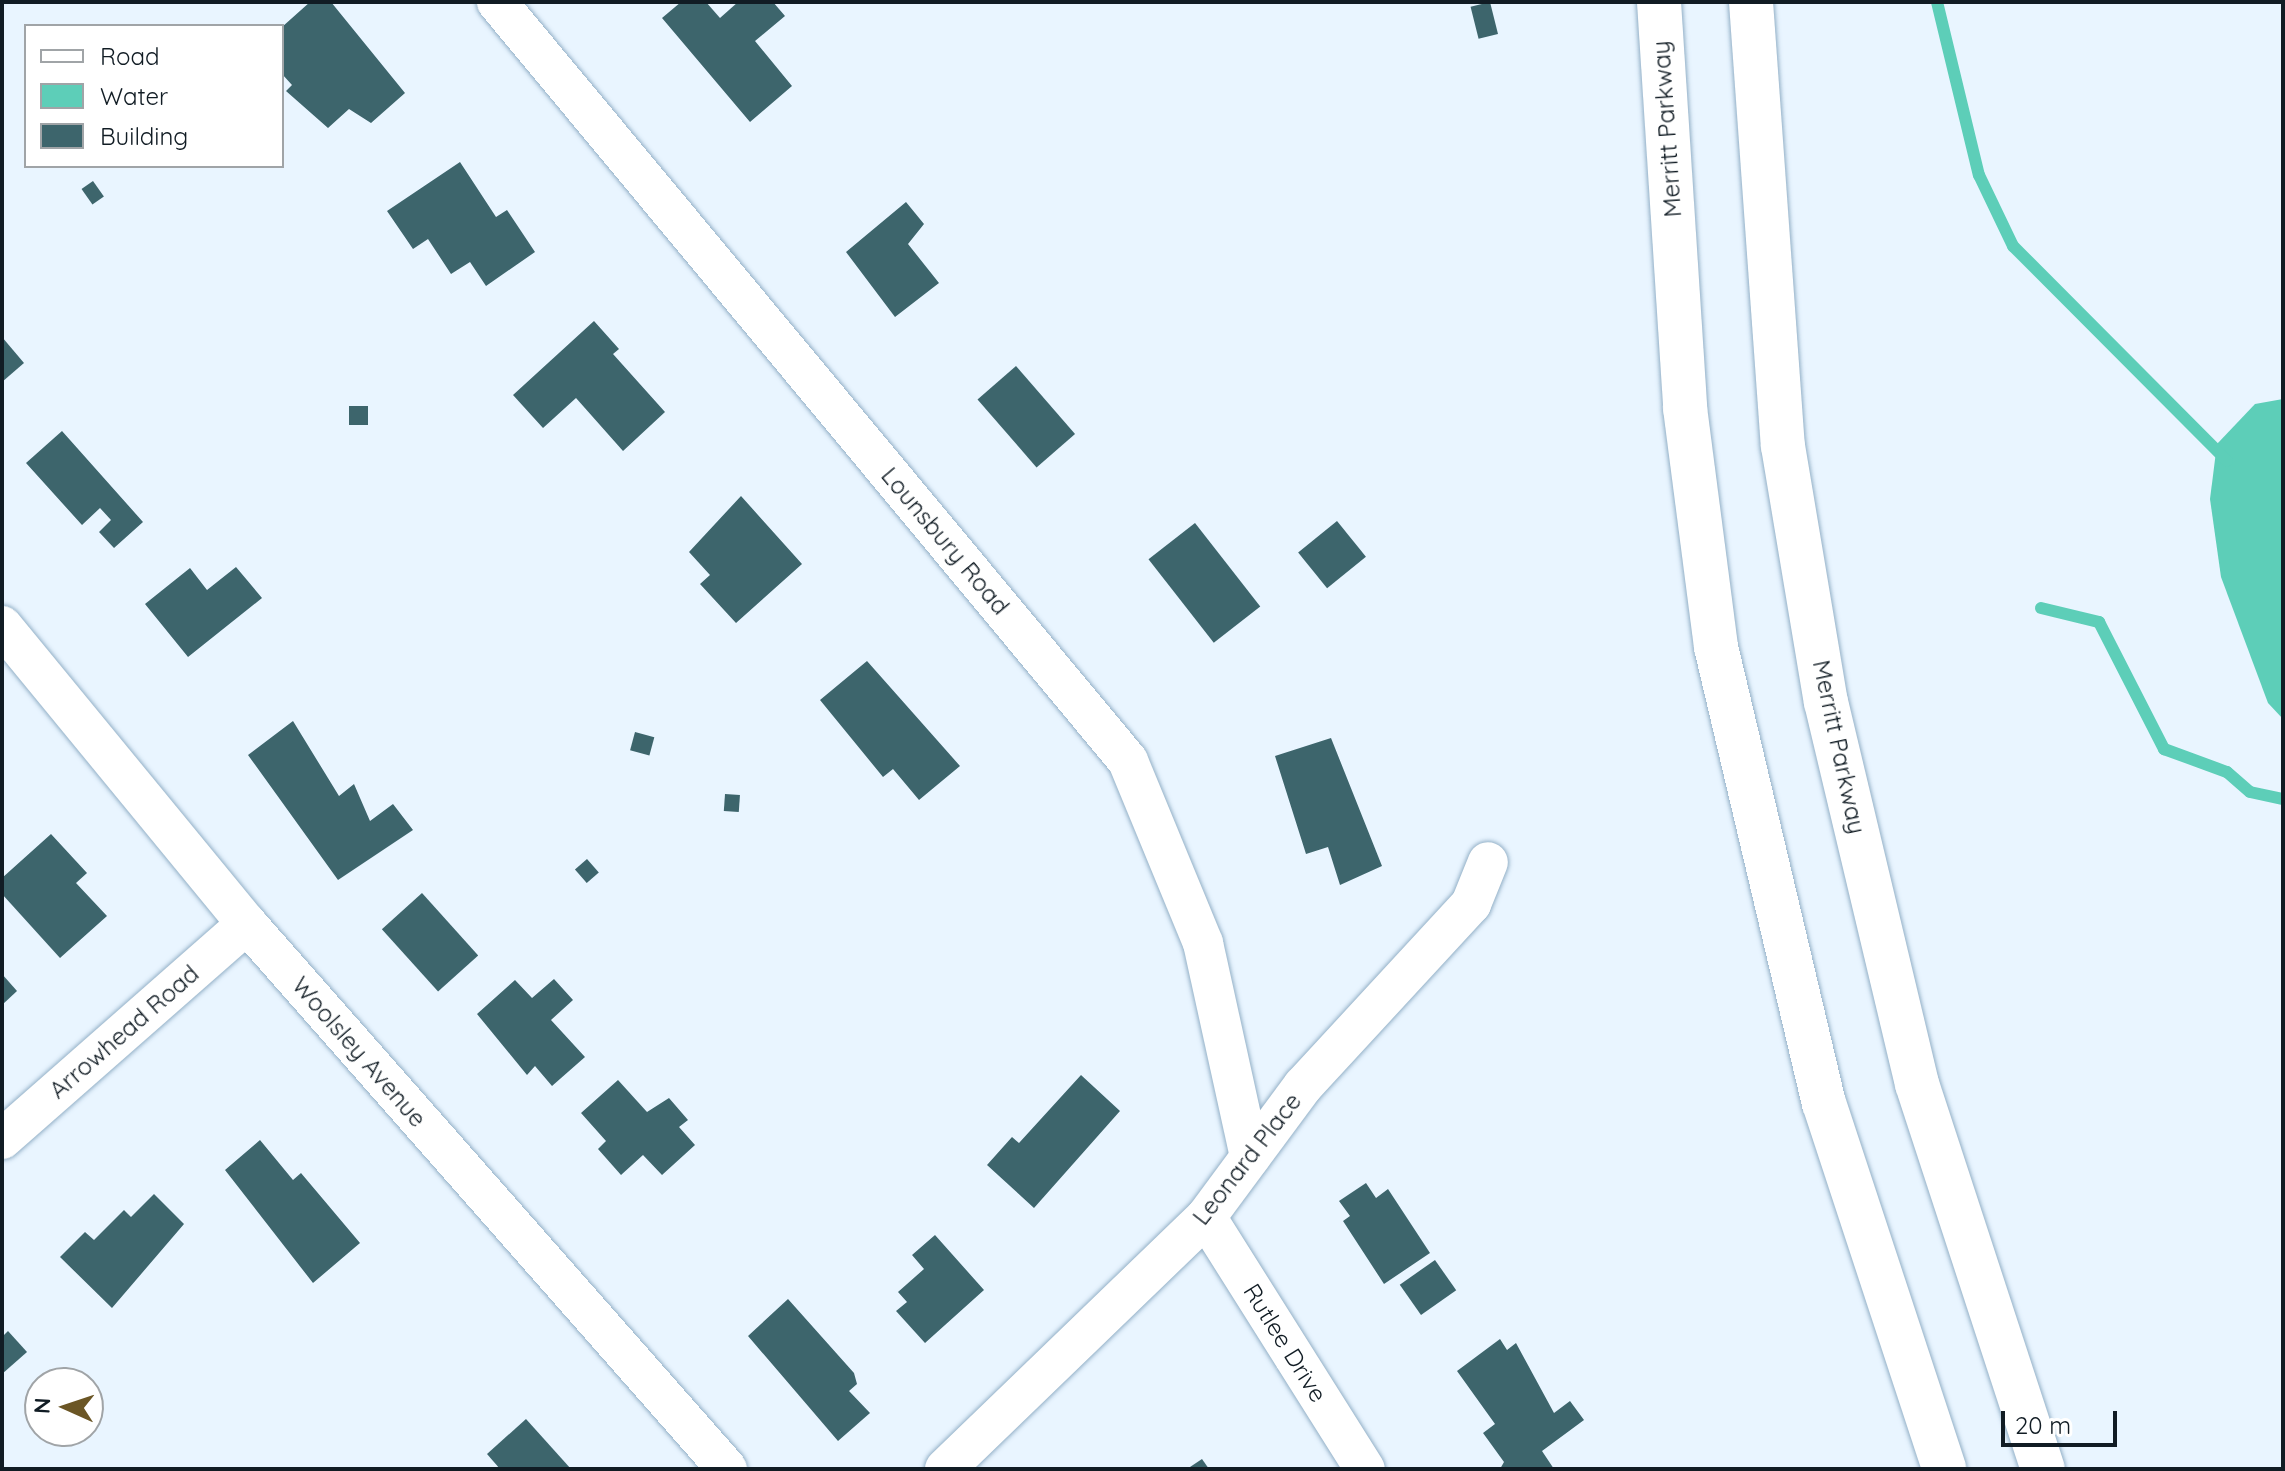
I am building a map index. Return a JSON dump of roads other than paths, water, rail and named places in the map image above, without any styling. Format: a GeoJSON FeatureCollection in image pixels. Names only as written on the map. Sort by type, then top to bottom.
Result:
{"type":"FeatureCollection","features":[{"type":"Feature","properties":{"kind":"highway","name":"Merritt Parkway"},"geometry":{"type":"LineString","coordinates":[[1659,2],[1685,408],[1716,647],[1824,1103],[1944,1469]]}},
{"type":"Feature","properties":{"kind":"highway","name":"Merritt Parkway"},"geometry":{"type":"LineString","coordinates":[[1751,2],[1783,446],[1826,702],[1917,1084],[2043,1469]]}},
{"type":"Feature","properties":{"kind":"street","name":"Lounsbury Road"},"geometry":{"type":"LineString","coordinates":[[503,4],[1128,761],[1203,943],[1250,1157]]}},
{"type":"Feature","properties":{"kind":"street","name":"Woolsley Avenue"},"geometry":{"type":"LineString","coordinates":[[2,626],[247,924],[727,1469]]}},
{"type":"Feature","properties":{"kind":"street","name":"Leonard Place"},"geometry":{"type":"LineString","coordinates":[[945,1469],[1206,1217],[1303,1086],[1471,904],[1488,862]]}},
{"type":"Feature","properties":{"kind":"street","name":"Arrowhead Road"},"geometry":{"type":"LineString","coordinates":[[2,1139],[247,924]]}},
{"type":"Feature","properties":{"kind":"street","name":"Rutlee Drive"},"geometry":{"type":"LineString","coordinates":[[1206,1217],[1365,1469]]}},
{"type":"Feature","properties":{"kind":"water"},"geometry":{"type":"Polygon","coordinates":[[[2283,399],[2283,719],[2268,703],[2221,577],[2210,499],[2217,444],[2255,404],[2283,399]]]}},
{"type":"Feature","properties":{"kind":"waterway"},"geometry":{"type":"LineString","coordinates":[[1937,2],[1979,175],[2013,246],[2227,461]]}},
{"type":"Feature","properties":{"kind":"waterway"},"geometry":{"type":"LineString","coordinates":[[2041,608],[2099,622],[2164,749],[2227,772],[2250,792],[2283,799]]}}]}
